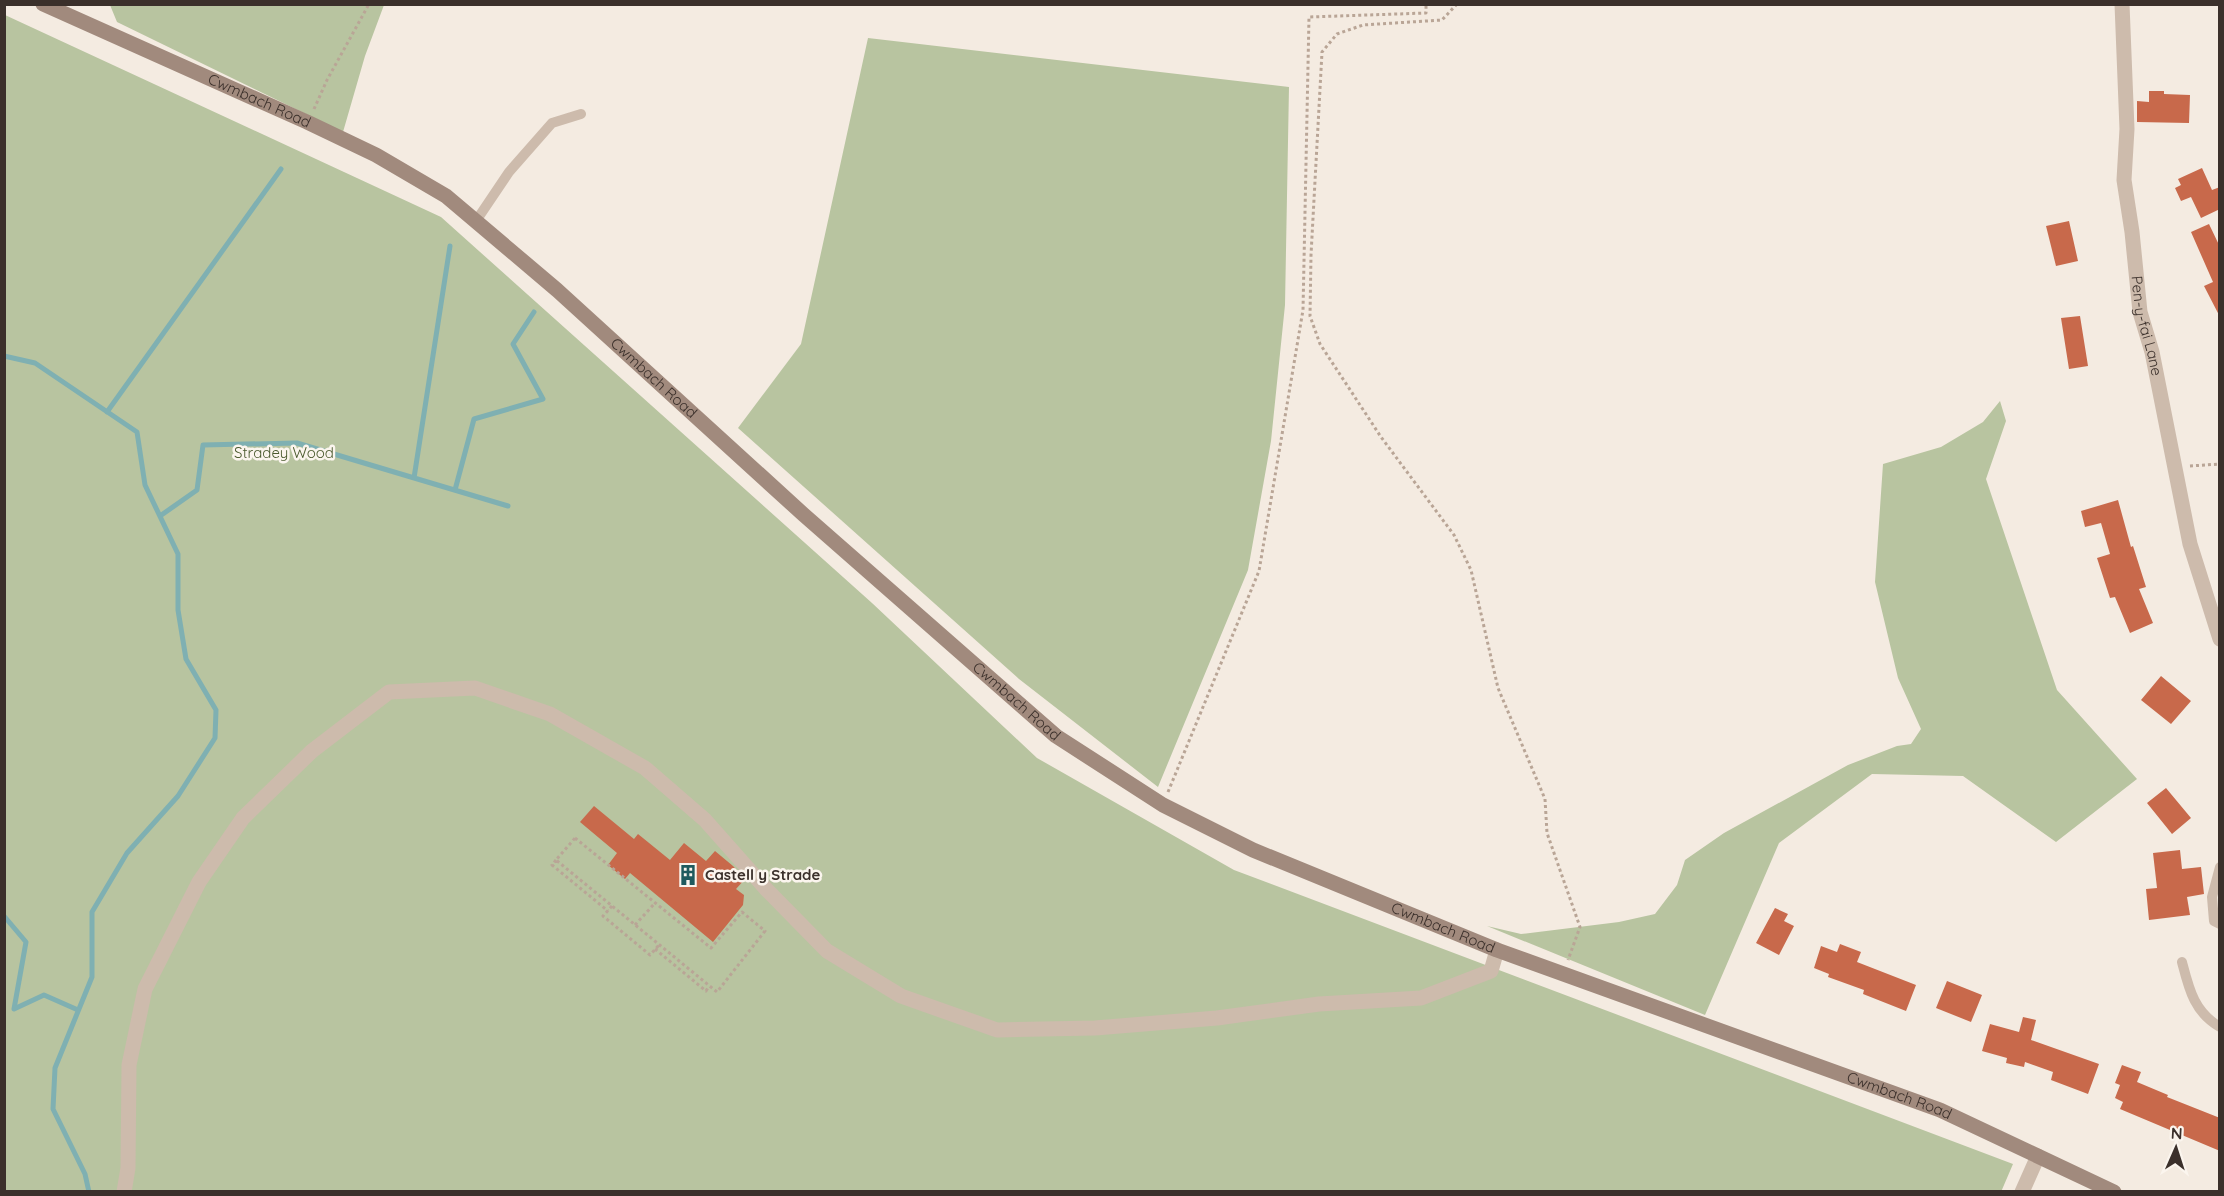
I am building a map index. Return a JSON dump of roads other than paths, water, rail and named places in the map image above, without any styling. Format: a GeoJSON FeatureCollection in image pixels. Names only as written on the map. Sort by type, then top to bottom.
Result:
{"type":"FeatureCollection","features":[{"type":"Feature","properties":{"kind":"main road","name":"Cwmbach Road"},"geometry":{"type":"LineString","coordinates":[[44,4],[308,122],[376,155],[446,195],[557,290],[804,515],[1056,736],[1163,805],[1253,850],[1497,951],[1894,1092],[1940,1110],[2114,1191]]}},
{"type":"Feature","properties":{"kind":"street","name":"Pen-y-fai Lane"},"geometry":{"type":"LineString","coordinates":[[2122,4],[2127,129],[2124,180],[2140,312],[2152,352],[2190,544],[2220,639]]}},
{"type":"Feature","properties":{"kind":"street"},"geometry":{"type":"LineString","coordinates":[[124,1191],[128,1168],[129,1065],[145,989],[199,882],[243,818],[312,752],[389,692],[475,688],[550,714],[645,768],[705,820],[767,890],[827,951],[901,996],[997,1030],[1095,1028],[1217,1018],[1319,1004],[1421,998],[1491,970],[1497,951]]}},
{"type":"Feature","properties":{"kind":"street"},"geometry":{"type":"LineString","coordinates":[[2022,1191],[2038,1156]]}},
{"type":"Feature","properties":{"kind":"lane"},"geometry":{"type":"LineString","coordinates":[[476,221],[509,172],[552,123],[581,114]]}},
{"type":"Feature","properties":{"kind":"lane"},"geometry":{"type":"LineString","coordinates":[[2220,867],[2212,897],[2214,921],[2220,924]]}},
{"type":"Feature","properties":{"kind":"lane"},"geometry":{"type":"LineString","coordinates":[[2182,962],[2190,995],[2208,1020],[2220,1027]]}},
{"type":"Feature","properties":{"kind":"waterway"},"geometry":{"type":"LineString","coordinates":[[107,412],[281,169]]}},
{"type":"Feature","properties":{"kind":"waterway"},"geometry":{"type":"LineString","coordinates":[[414,478],[450,246]]}},
{"type":"Feature","properties":{"kind":"waterway"},"geometry":{"type":"LineString","coordinates":[[455,490],[474,419],[543,399],[513,344],[534,312]]}},
{"type":"Feature","properties":{"kind":"waterway"},"geometry":{"type":"LineString","coordinates":[[4,356],[35,363],[137,432],[145,485],[178,554],[178,610],[186,659],[216,710],[215,738],[178,796],[127,853],[92,912],[92,977],[55,1068],[53,1109],[85,1174],[89,1192]]}},
{"type":"Feature","properties":{"kind":"waterway"},"geometry":{"type":"LineString","coordinates":[[160,516],[197,490],[203,445],[297,443],[508,506]]}},
{"type":"Feature","properties":{"kind":"waterway"},"geometry":{"type":"LineString","coordinates":[[4,916],[26,942],[14,1009],[44,995],[78,1010]]}},
{"type":"Feature","properties":{"kind":"place","name":"Castell y Strade"},"geometry":{"type":"Point","coordinates":[688,875]}},
{"type":"Feature","properties":{"kind":"park label","name":"Stradey Wood"},"geometry":{"type":"Point","coordinates":[284,453]}}]}
